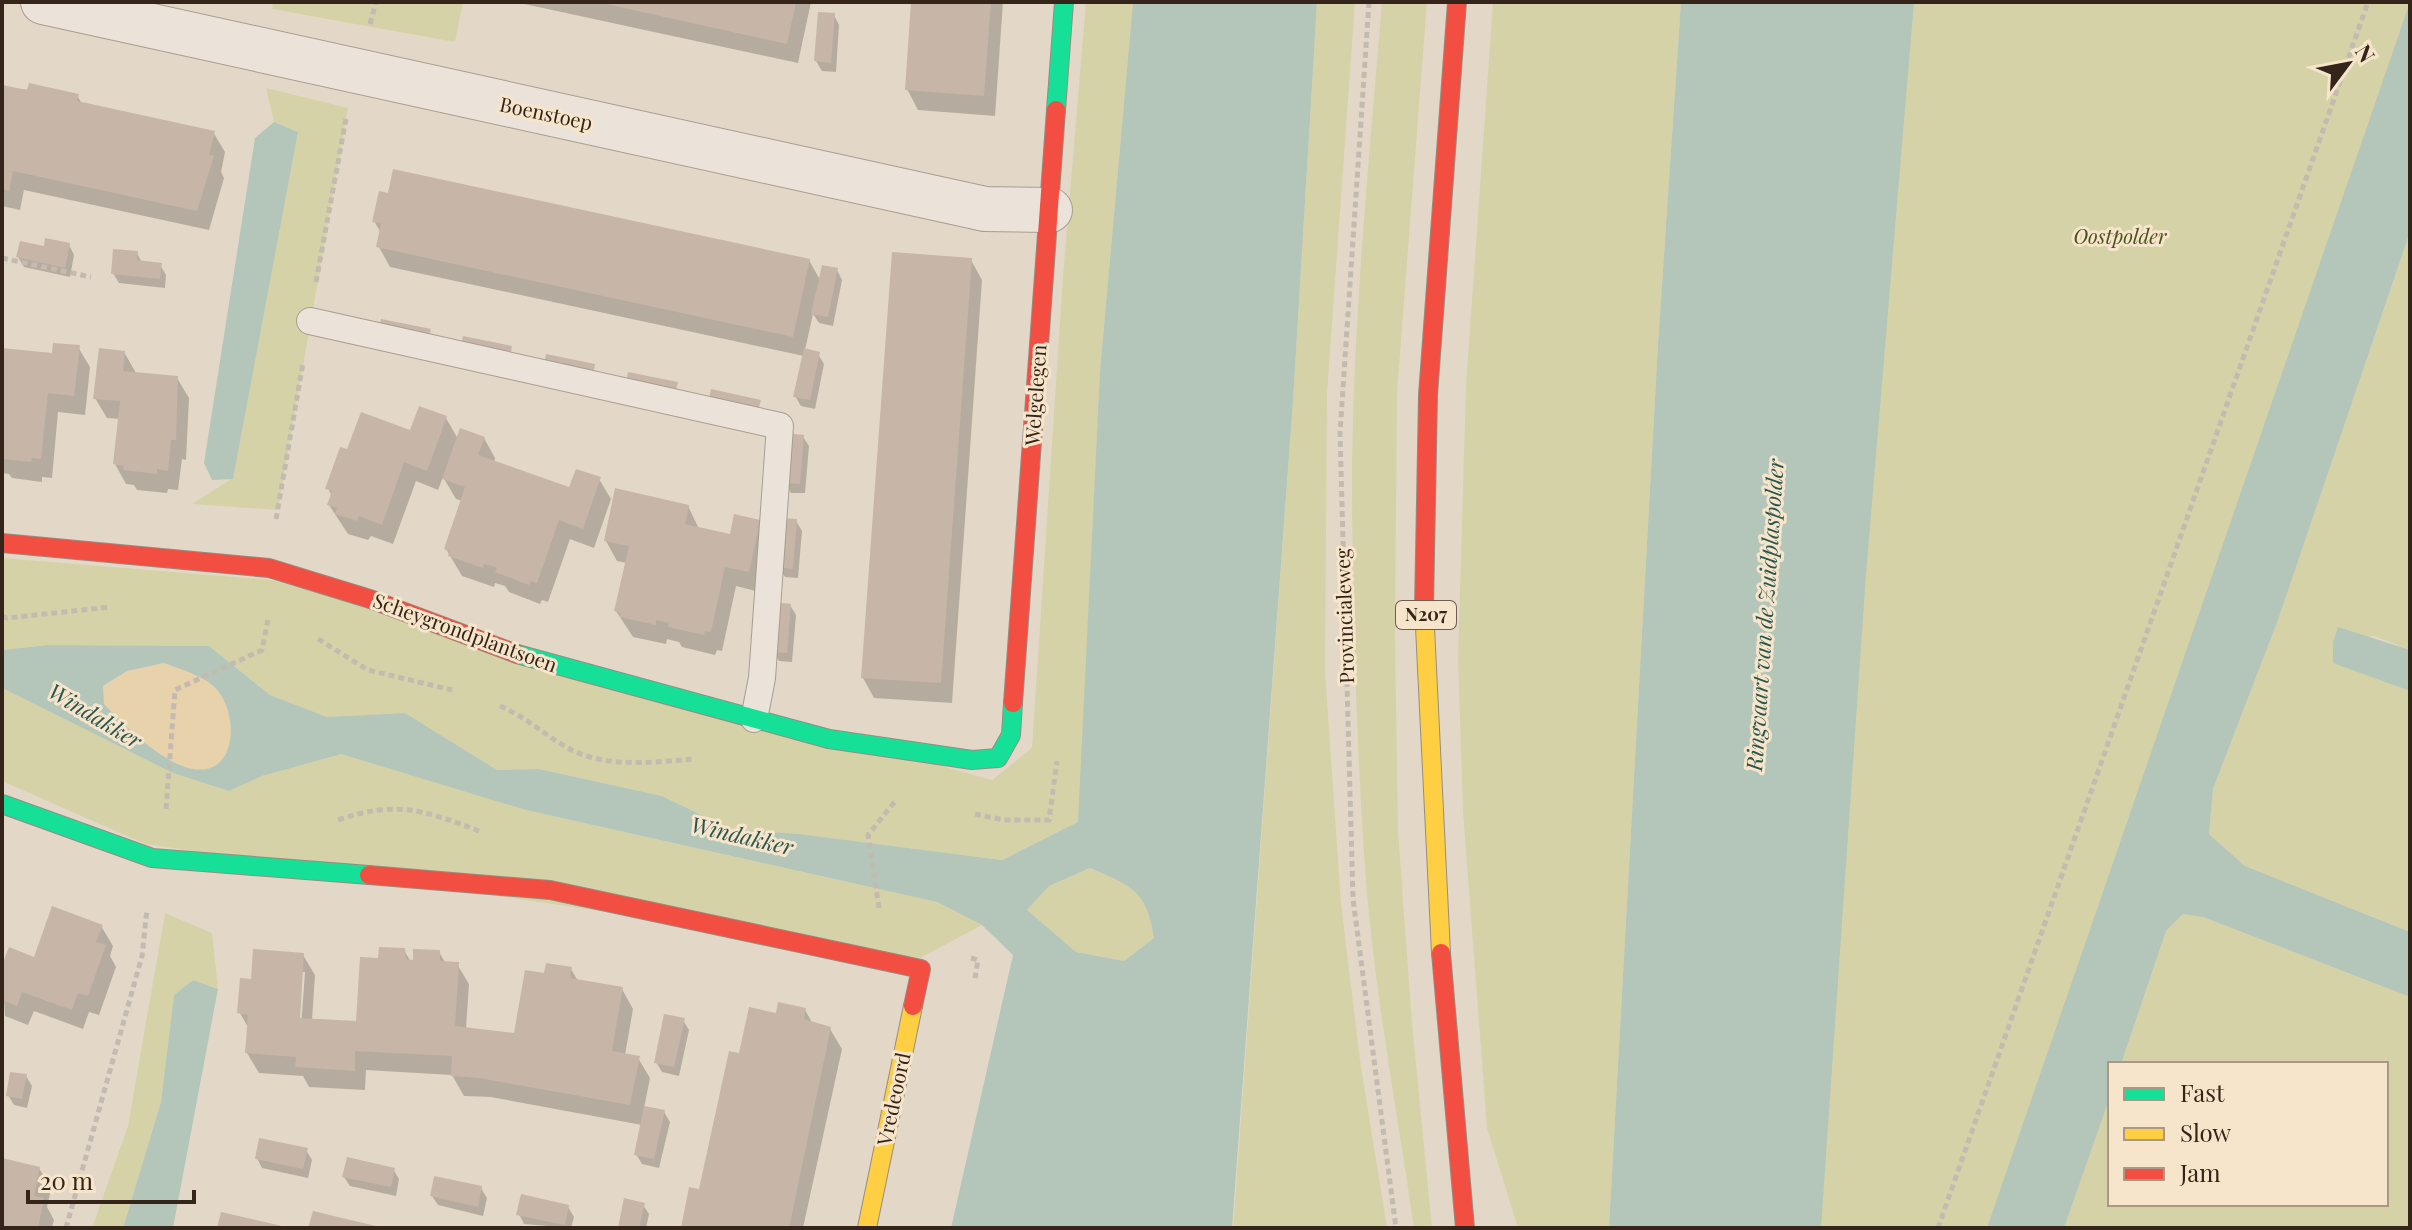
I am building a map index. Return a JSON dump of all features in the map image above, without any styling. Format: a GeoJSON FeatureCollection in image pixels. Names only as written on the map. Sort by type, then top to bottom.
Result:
{"type":"FeatureCollection","features":[{"type":"Feature","properties":{"kind":"street","name":"Boenstoep"},"geometry":{"type":"LineString","coordinates":[[43,2],[985,209],[1050,210]]}},
{"type":"Feature","properties":{"kind":"street","name":"Welgelegen"},"geometry":{"type":"LineString","coordinates":[[972,760],[998,758],[1011,735],[1064,2]]}},
{"type":"Feature","properties":{"kind":"street","name":"N207"},"geometry":{"type":"LineString","coordinates":[[1457,2],[1434,307],[1424,524],[1430,788],[1465,1228]]}},
{"type":"Feature","properties":{"kind":"street","name":"Scheygrondplantsoen"},"geometry":{"type":"LineString","coordinates":[[2,543],[269,568],[370,599],[492,647],[754,719],[829,739],[972,760]]}},
{"type":"Feature","properties":{"kind":"street"},"geometry":{"type":"LineString","coordinates":[[2,804],[152,858]]}},
{"type":"Feature","properties":{"kind":"street","name":"Vredeoord"},"geometry":{"type":"LineString","coordinates":[[152,858],[550,890],[921,969],[867,1228]]}},
{"type":"Feature","properties":{"kind":"lane"},"geometry":{"type":"LineString","coordinates":[[310,321],[780,426],[762,678],[754,719]]}},
{"type":"Feature","properties":{"kind":"path","name":"Provincialeweg"},"geometry":{"type":"LineString","coordinates":[[1369,2],[1340,433],[1353,899],[1396,1228]]}},
{"type":"Feature","properties":{"kind":"path"},"geometry":{"type":"LineString","coordinates":[[1938,1228],[2368,2]]}},
{"type":"Feature","properties":{"kind":"path"},"geometry":{"type":"LineString","coordinates":[[2,258],[91,277]]}},
{"type":"Feature","properties":{"kind":"path"},"geometry":{"type":"LineString","coordinates":[[66,1228],[142,956],[152,858],[166,818],[175,690],[262,650]]}},
{"type":"Feature","properties":{"kind":"path"},"geometry":{"type":"LineString","coordinates":[[877,892],[868,835],[887,809]]}},
{"type":"Feature","properties":{"kind":"green space"},"geometry":{"type":"Polygon","coordinates":[[[273,2],[463,2],[455,42],[272,9],[273,2]]]}},
{"type":"Feature","properties":{"kind":"green space"},"geometry":{"type":"Polygon","coordinates":[[[1086,2],[1133,2],[1100,371],[1079,822],[1002,860],[799,834],[730,829],[662,796],[539,769],[497,770],[405,713],[327,717],[270,695],[209,646],[48,645],[2,650],[2,558],[271,580],[992,780],[1032,748],[1063,276],[1086,2]]]}},
{"type":"Feature","properties":{"kind":"green space"},"geometry":{"type":"Polygon","coordinates":[[[1317,2],[1355,2],[1327,394],[1325,671],[1341,903],[1360,1060],[1387,1228],[1233,1228],[1293,401],[1317,2]]]}},
{"type":"Feature","properties":{"kind":"green space"},"geometry":{"type":"Polygon","coordinates":[[[1382,2],[1427,2],[1397,393],[1395,636],[1398,831],[1412,1023],[1432,1228],[1414,1228],[1385,1041],[1368,901],[1357,713],[1352,477],[1355,358],[1382,2]]]}},
{"type":"Feature","properties":{"kind":"green space"},"geometry":{"type":"Polygon","coordinates":[[[1493,2],[1681,2],[1658,345],[1609,1228],[1518,1228],[1487,1128],[1463,812],[1458,658],[1466,385],[1493,2]]]}},
{"type":"Feature","properties":{"kind":"green space","name":"Oostpolder"},"geometry":{"type":"Polygon","coordinates":[[[1904,2],[2410,2],[2410,121],[2027,1228],[1801,1228],[1904,2]]]}},
{"type":"Feature","properties":{"kind":"green space"},"geometry":{"type":"Polygon","coordinates":[[[266,88],[348,108],[278,510],[192,504],[233,478],[298,132],[274,122],[266,88]]]}},
{"type":"Feature","properties":{"kind":"green space"},"geometry":{"type":"Polygon","coordinates":[[[2410,232],[2410,650],[2374,636],[2333,642],[2333,662],[2410,691],[2410,932],[2245,866],[2209,834],[2213,789],[2278,620],[2410,232]]]}},
{"type":"Feature","properties":{"kind":"green space"},"geometry":{"type":"Polygon","coordinates":[[[2,688],[173,773],[229,791],[262,776],[341,753],[526,810],[937,902],[982,925],[920,958],[145,844],[2,781],[2,688]]]}},
{"type":"Feature","properties":{"kind":"green space"},"geometry":{"type":"Polygon","coordinates":[[[1090,868],[1126,885],[1147,909],[1154,938],[1124,961],[1076,952],[1027,910],[1049,886],[1090,868]]]}},
{"type":"Feature","properties":{"kind":"green space"},"geometry":{"type":"Polygon","coordinates":[[[165,913],[212,933],[218,989],[193,980],[174,995],[161,1102],[123,1228],[92,1228],[128,1126],[165,913]]]}},
{"type":"Feature","properties":{"kind":"green space"},"geometry":{"type":"Polygon","coordinates":[[[2183,913],[2203,917],[2410,997],[2410,1228],[2064,1228],[2108,1103],[2108,1206],[2388,1206],[2388,1062],[2122,1062],[2166,930],[2183,913]]]}},
{"type":"Feature","properties":{"kind":"sand"},"geometry":{"type":"Polygon","coordinates":[[[164,663],[214,685],[225,702],[231,729],[230,742],[219,763],[208,769],[193,769],[169,760],[104,704],[103,687],[127,671],[164,663]]]}},
{"type":"Feature","properties":{"kind":"water","name":"Windakker"},"geometry":{"type":"Polygon","coordinates":[[[1133,2],[1317,2],[1293,401],[1232,1228],[951,1228],[1013,955],[982,925],[937,902],[526,810],[341,754],[262,776],[229,791],[173,773],[2,688],[2,650],[48,645],[209,646],[270,695],[327,717],[405,713],[497,770],[539,769],[662,796],[730,829],[799,834],[1002,860],[1078,822],[1100,371],[1133,2]],[[164,663],[127,671],[103,686],[104,704],[169,760],[193,769],[208,769],[219,763],[230,742],[231,728],[225,702],[207,681],[164,663]],[[1090,868],[1049,886],[1027,910],[1076,952],[1124,961],[1154,938],[1147,909],[1126,885],[1090,868]]]}},
{"type":"Feature","properties":{"kind":"water","name":"Ringvaart van de Zuidplaspolder"},"geometry":{"type":"Polygon","coordinates":[[[1681,2],[1914,2],[1866,574],[1821,1228],[1609,1228],[1658,345],[1681,2]]]}},
{"type":"Feature","properties":{"kind":"water"},"geometry":{"type":"Polygon","coordinates":[[[2410,2],[2410,232],[2278,620],[2213,789],[2209,834],[2245,866],[2410,932],[2410,997],[2203,917],[2183,914],[2166,931],[2122,1062],[2108,1062],[2108,1103],[2064,1228],[1987,1228],[2410,2]]]}},
{"type":"Feature","properties":{"kind":"water"},"geometry":{"type":"Polygon","coordinates":[[[274,122],[298,132],[233,479],[212,480],[204,463],[255,138],[274,122]]]}},
{"type":"Feature","properties":{"kind":"water"},"geometry":{"type":"Polygon","coordinates":[[[2338,627],[2410,650],[2410,691],[2333,663],[2333,642],[2338,627]]]}},
{"type":"Feature","properties":{"kind":"water"},"geometry":{"type":"Polygon","coordinates":[[[193,980],[218,989],[173,1228],[123,1228],[161,1102],[174,995],[193,980]]]}},
{"type":"Feature","properties":{"kind":"building"},"geometry":{"type":"Polygon","coordinates":[[[597,2],[796,2],[787,44],[597,2]]]}},
{"type":"Feature","properties":{"kind":"building"},"geometry":{"type":"Polygon","coordinates":[[[911,2],[991,2],[984,96],[905,90],[911,2]]]}},
{"type":"Feature","properties":{"kind":"building"},"geometry":{"type":"Polygon","coordinates":[[[818,12],[835,13],[831,63],[814,61],[818,12]]]}},
{"type":"Feature","properties":{"kind":"building"},"geometry":{"type":"Polygon","coordinates":[[[29,83],[79,94],[77,101],[215,131],[209,155],[214,156],[197,211],[13,171],[9,191],[2,189],[2,85],[27,90],[29,83]]]}},
{"type":"Feature","properties":{"kind":"building"},"geometry":{"type":"Polygon","coordinates":[[[393,169],[810,259],[793,337],[376,247],[381,223],[372,222],[379,191],[388,193],[393,169]]]}},
{"type":"Feature","properties":{"kind":"building"},"geometry":{"type":"Polygon","coordinates":[[[45,238],[70,243],[65,268],[16,257],[20,241],[44,246],[45,238]]]}},
{"type":"Feature","properties":{"kind":"building"},"geometry":{"type":"Polygon","coordinates":[[[113,249],[138,251],[137,260],[162,263],[160,279],[111,274],[113,249]]]}},
{"type":"Feature","properties":{"kind":"building"},"geometry":{"type":"Polygon","coordinates":[[[892,252],[972,258],[941,683],[861,678],[892,252]]]}},
{"type":"Feature","properties":{"kind":"building"},"geometry":{"type":"Polygon","coordinates":[[[822,265],[838,268],[828,317],[811,314],[822,265]]]}},
{"type":"Feature","properties":{"kind":"building"},"geometry":{"type":"Polygon","coordinates":[[[381,319],[431,329],[427,345],[377,335],[381,319]]]}},
{"type":"Feature","properties":{"kind":"building"},"geometry":{"type":"Polygon","coordinates":[[[463,336],[512,346],[509,363],[460,353],[463,336]]]}},
{"type":"Feature","properties":{"kind":"building"},"geometry":{"type":"Polygon","coordinates":[[[53,343],[80,345],[74,396],[48,393],[41,459],[32,458],[31,462],[2,459],[2,348],[52,353],[53,343]]]}},
{"type":"Feature","properties":{"kind":"building"},"geometry":{"type":"Polygon","coordinates":[[[99,348],[125,351],[123,371],[178,376],[176,440],[171,440],[168,471],[157,469],[157,474],[123,470],[124,466],[113,464],[120,401],[93,399],[99,348]]]}},
{"type":"Feature","properties":{"kind":"building"},"geometry":{"type":"Polygon","coordinates":[[[804,348],[820,352],[810,400],[793,397],[804,348]]]}},
{"type":"Feature","properties":{"kind":"building"},"geometry":{"type":"Polygon","coordinates":[[[546,354],[595,364],[592,381],[543,371],[546,354]]]}},
{"type":"Feature","properties":{"kind":"building"},"geometry":{"type":"Polygon","coordinates":[[[628,372],[678,382],[674,399],[625,388],[628,372]]]}},
{"type":"Feature","properties":{"kind":"building"},"geometry":{"type":"Polygon","coordinates":[[[711,389],[761,400],[756,417],[708,406],[711,389]]]}},
{"type":"Feature","properties":{"kind":"building"},"geometry":{"type":"Polygon","coordinates":[[[419,406],[447,416],[427,471],[404,462],[382,525],[359,516],[357,521],[335,514],[337,508],[327,505],[332,491],[325,489],[340,447],[347,449],[361,412],[410,430],[419,406]]]}},
{"type":"Feature","properties":{"kind":"building"},"geometry":{"type":"Polygon","coordinates":[[[460,428],[485,437],[478,455],[569,487],[576,469],[601,477],[583,529],[559,520],[537,583],[531,581],[529,585],[495,572],[497,568],[484,564],[483,568],[448,556],[449,551],[444,549],[465,487],[442,479],[460,428]]]}},
{"type":"Feature","properties":{"kind":"building"},"geometry":{"type":"Polygon","coordinates":[[[787,433],[804,435],[800,484],[783,483],[787,433]]]}},
{"type":"Feature","properties":{"kind":"building"},"geometry":{"type":"Polygon","coordinates":[[[615,488],[689,505],[685,524],[730,534],[734,514],[760,520],[749,572],[725,567],[711,632],[705,631],[704,635],[668,627],[669,623],[656,620],[656,625],[620,617],[620,613],[614,611],[629,546],[604,541],[615,488]]]}},
{"type":"Feature","properties":{"kind":"building"},"geometry":{"type":"Polygon","coordinates":[[[781,518],[797,519],[793,569],[777,567],[781,518]]]}},
{"type":"Feature","properties":{"kind":"building"},"geometry":{"type":"Polygon","coordinates":[[[775,602],[791,604],[787,653],[771,652],[775,602]]]}},
{"type":"Feature","properties":{"kind":"building"},"geometry":{"type":"Polygon","coordinates":[[[52,906],[103,925],[96,942],[106,945],[88,996],[78,993],[72,1010],[22,992],[17,1006],[2,1000],[2,965],[9,947],[34,957],[52,906]]]}},
{"type":"Feature","properties":{"kind":"building"},"geometry":{"type":"Polygon","coordinates":[[[379,947],[405,948],[406,959],[413,960],[413,949],[440,950],[440,961],[459,962],[455,1026],[514,1033],[525,970],[544,973],[546,963],[572,967],[570,978],[623,987],[612,1051],[640,1056],[630,1105],[479,1078],[451,1076],[452,1056],[355,1051],[355,1071],[295,1067],[296,1057],[245,1053],[248,1015],[237,1013],[240,978],[251,979],[253,949],[304,953],[300,1018],[356,1021],[360,957],[378,958],[379,947]]]}},
{"type":"Feature","properties":{"kind":"building"},"geometry":{"type":"Polygon","coordinates":[[[778,1002],[806,1008],[804,1019],[831,1027],[789,1228],[681,1228],[689,1187],[699,1189],[729,1051],[739,1053],[749,1007],[776,1013],[778,1002]]]}},
{"type":"Feature","properties":{"kind":"building"},"geometry":{"type":"Polygon","coordinates":[[[664,1014],[685,1018],[674,1067],[654,1063],[664,1014]]]}},
{"type":"Feature","properties":{"kind":"building"},"geometry":{"type":"Polygon","coordinates":[[[10,1072],[27,1074],[22,1099],[6,1096],[10,1072]]]}},
{"type":"Feature","properties":{"kind":"building"},"geometry":{"type":"Polygon","coordinates":[[[644,1106],[665,1110],[654,1159],[634,1155],[644,1106]]]}},
{"type":"Feature","properties":{"kind":"building"},"geometry":{"type":"Polygon","coordinates":[[[259,1138],[308,1148],[303,1169],[255,1159],[259,1138]]]}},
{"type":"Feature","properties":{"kind":"building"},"geometry":{"type":"Polygon","coordinates":[[[347,1157],[395,1168],[391,1187],[342,1177],[347,1157]]]}},
{"type":"Feature","properties":{"kind":"building"},"geometry":{"type":"Polygon","coordinates":[[[2,1158],[40,1167],[34,1196],[44,1198],[38,1228],[2,1228],[2,1158]]]}},
{"type":"Feature","properties":{"kind":"building"},"geometry":{"type":"Polygon","coordinates":[[[434,1176],[482,1186],[478,1207],[430,1196],[434,1176]]]}},
{"type":"Feature","properties":{"kind":"building"},"geometry":{"type":"Polygon","coordinates":[[[521,1194],[569,1205],[565,1225],[516,1215],[521,1194]]]}},
{"type":"Feature","properties":{"kind":"building"},"geometry":{"type":"Polygon","coordinates":[[[624,1198],[645,1203],[639,1228],[618,1228],[624,1198]]]}},
{"type":"Feature","properties":{"kind":"building"},"geometry":{"type":"Polygon","coordinates":[[[313,1211],[380,1227],[308,1228],[313,1211]]]}},
{"type":"Feature","properties":{"kind":"building"},"geometry":{"type":"Polygon","coordinates":[[[221,1212],[286,1227],[286,1228],[217,1228],[221,1212]]]}},
{"type":"Feature","properties":{"kind":"traffic: fast"},"geometry":{"type":"LineString","coordinates":[[1056,110],[1064,2]]}},
{"type":"Feature","properties":{"kind":"traffic: fast"},"geometry":{"type":"LineString","coordinates":[[517,654],[829,739],[972,760],[998,758],[1011,735],[1013,703]]}},
{"type":"Feature","properties":{"kind":"traffic: fast"},"geometry":{"type":"LineString","coordinates":[[2,804],[152,858],[369,875]]}},
{"type":"Feature","properties":{"kind":"traffic: slow"},"geometry":{"type":"LineString","coordinates":[[1424,607],[1441,953]]}},
{"type":"Feature","properties":{"kind":"traffic: slow"},"geometry":{"type":"LineString","coordinates":[[867,1228],[913,1006]]}},
{"type":"Feature","properties":{"kind":"traffic: jam"},"geometry":{"type":"LineString","coordinates":[[1424,607],[1428,395],[1457,2]]}},
{"type":"Feature","properties":{"kind":"traffic: jam"},"geometry":{"type":"LineString","coordinates":[[1013,703],[1056,110]]}},
{"type":"Feature","properties":{"kind":"traffic: jam"},"geometry":{"type":"LineString","coordinates":[[2,543],[269,568],[370,599],[517,654]]}},
{"type":"Feature","properties":{"kind":"traffic: jam"},"geometry":{"type":"LineString","coordinates":[[369,875],[550,890],[921,969],[913,1006]]}},
{"type":"Feature","properties":{"kind":"traffic: jam"},"geometry":{"type":"LineString","coordinates":[[1441,953],[1465,1228]]}}]}
